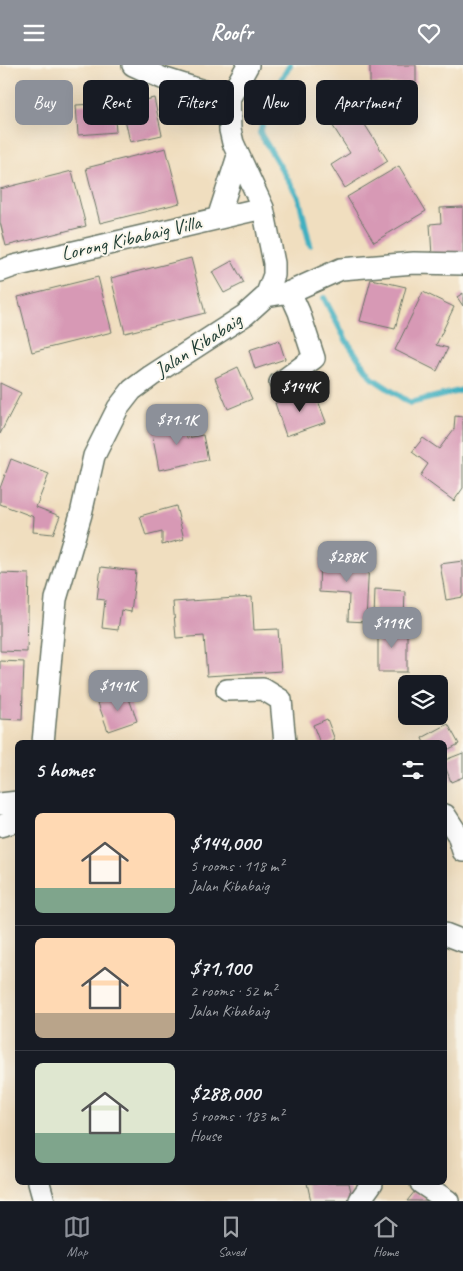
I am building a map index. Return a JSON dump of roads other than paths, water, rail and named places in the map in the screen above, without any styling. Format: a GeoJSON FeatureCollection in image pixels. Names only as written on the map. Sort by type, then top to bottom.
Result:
{"type":"FeatureCollection","features":[{"type":"Feature","properties":{"kind":"street"},"geometry":{"type":"LineString","coordinates":[[133,65],[168,80]]}},
{"type":"Feature","properties":{"kind":"street"},"geometry":{"type":"LineString","coordinates":[[234,90],[248,65]]}},
{"type":"Feature","properties":{"kind":"street","name":"Jalan Kibabaig"},"geometry":{"type":"LineString","coordinates":[[43,740],[56,599],[81,514],[94,456],[118,408],[132,390],[245,315],[266,296],[274,275],[274,263],[263,208],[238,156],[233,143],[230,125]]}},
{"type":"Feature","properties":{"kind":"street"},"geometry":{"type":"LineString","coordinates":[[218,218],[238,156]]}},
{"type":"Feature","properties":{"kind":"street","name":"Lorong Kibabaig Villa"},"geometry":{"type":"LineString","coordinates":[[0,271],[14,266],[263,208]]}},
{"type":"Feature","properties":{"kind":"street"},"geometry":{"type":"LineString","coordinates":[[266,296],[290,292],[341,269],[414,263],[463,264]]}},
{"type":"Feature","properties":{"kind":"street"},"geometry":{"type":"LineString","coordinates":[[280,383],[314,358],[299,312],[290,292]]}},
{"type":"Feature","properties":{"kind":"street"},"geometry":{"type":"LineString","coordinates":[[227,690],[263,689],[281,700],[285,740]]}},
{"type":"Feature","properties":{"kind":"street"},"geometry":{"type":"LineString","coordinates":[[0,804],[15,802]]}},
{"type":"Feature","properties":{"kind":"street"},"geometry":{"type":"LineString","coordinates":[[447,818],[458,835],[463,851]]}},
{"type":"Feature","properties":{"kind":"street"},"geometry":{"type":"LineString","coordinates":[[0,825],[15,822]]}},
{"type":"Feature","properties":{"kind":"street"},"geometry":{"type":"LineString","coordinates":[[447,935],[463,941]]}},
{"type":"Feature","properties":{"kind":"street"},"geometry":{"type":"LineString","coordinates":[[40,1185],[44,1201]]}},
{"type":"Feature","properties":{"kind":"street"},"geometry":{"type":"LineString","coordinates":[[360,1200],[371,1185]]}},
{"type":"Feature","properties":{"kind":"street"},"geometry":{"type":"LineString","coordinates":[[424,1185],[448,1201]]}},
{"type":"Feature","properties":{"kind":"waterway"},"geometry":{"type":"LineString","coordinates":[[290,65],[271,96],[260,133],[299,198],[310,245]]}},
{"type":"Feature","properties":{"kind":"waterway"},"geometry":{"type":"LineString","coordinates":[[324,298],[346,340],[372,378],[410,403],[463,390]]}}]}
